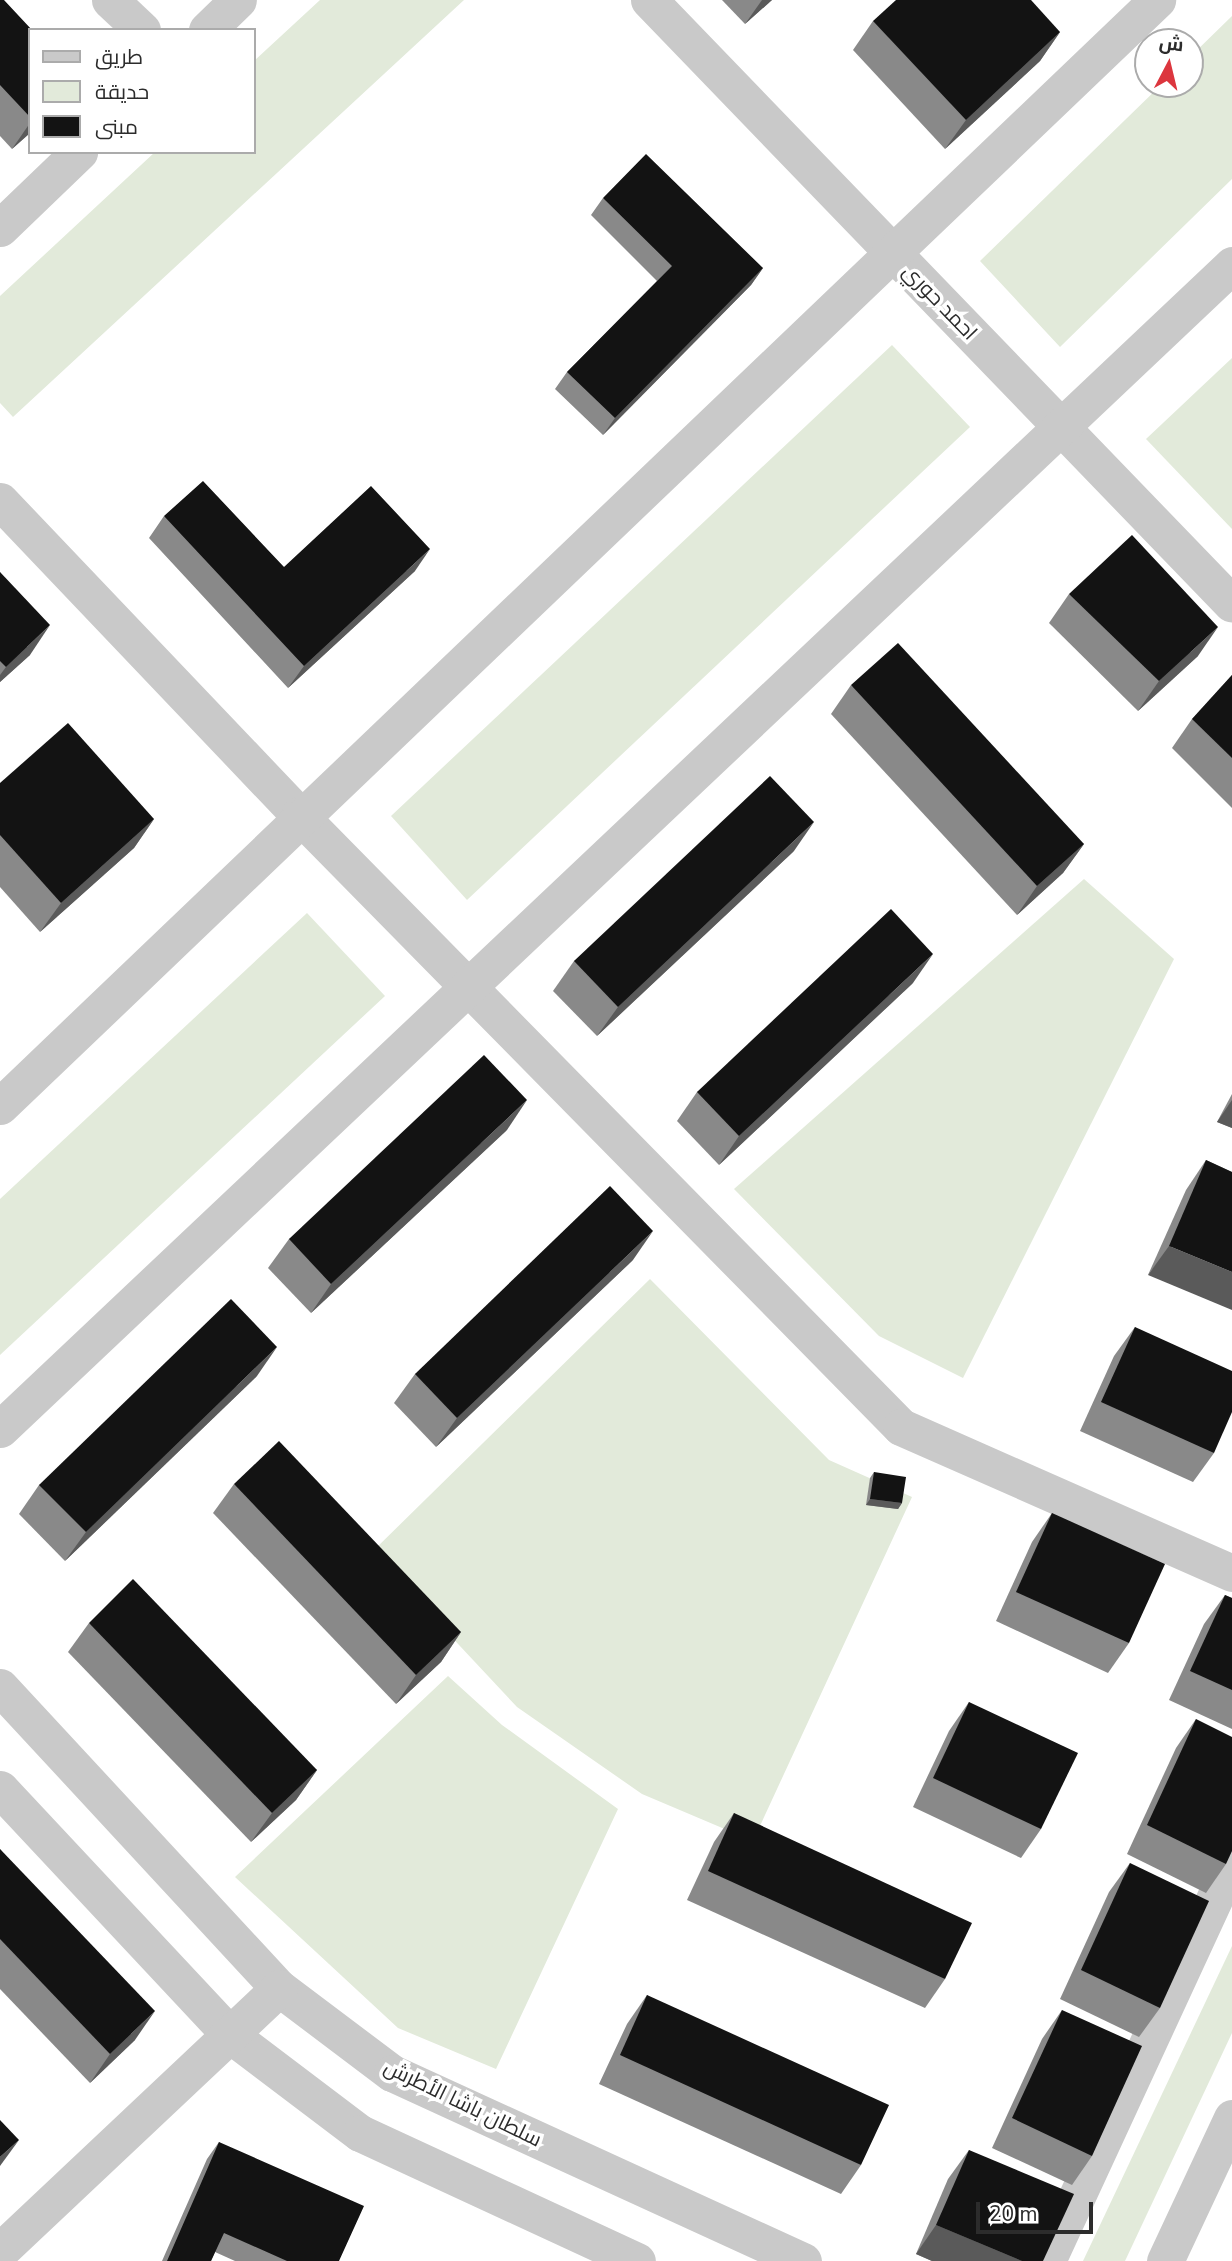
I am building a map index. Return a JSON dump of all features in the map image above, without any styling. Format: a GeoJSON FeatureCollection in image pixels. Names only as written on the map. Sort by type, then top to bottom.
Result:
{"type":"FeatureCollection","features":[{"type":"Feature","properties":{"kind":"street"},"geometry":{"type":"LineString","coordinates":[[110,0],[140,28]]}},
{"type":"Feature","properties":{"kind":"street"},"geometry":{"type":"LineString","coordinates":[[209,28],[238,0]]}},
{"type":"Feature","properties":{"kind":"street","name":"احمد حوري"},"geometry":{"type":"LineString","coordinates":[[649,0],[1232,604]]}},
{"type":"Feature","properties":{"kind":"street"},"geometry":{"type":"LineString","coordinates":[[0,1107],[299,816],[1157,0]]}},
{"type":"Feature","properties":{"kind":"street"},"geometry":{"type":"LineString","coordinates":[[0,228],[77,154]]}},
{"type":"Feature","properties":{"kind":"street"},"geometry":{"type":"LineString","coordinates":[[0,1429],[1232,265]]}},
{"type":"Feature","properties":{"kind":"street"},"geometry":{"type":"LineString","coordinates":[[0,501],[299,816],[901,1427],[1232,1573]]}},
{"type":"Feature","properties":{"kind":"street","name":"سلطان باشا الأطرش"},"geometry":{"type":"LineString","coordinates":[[0,1687],[279,1988],[392,2073],[803,2261]]}},
{"type":"Feature","properties":{"kind":"street"},"geometry":{"type":"LineString","coordinates":[[0,1789],[229,2034],[360,2133],[637,2261]]}},
{"type":"Feature","properties":{"kind":"street"},"geometry":{"type":"LineString","coordinates":[[1047,2261],[1232,1860]]}},
{"type":"Feature","properties":{"kind":"street"},"geometry":{"type":"LineString","coordinates":[[0,2251],[279,1988]]}},
{"type":"Feature","properties":{"kind":"street"},"geometry":{"type":"LineString","coordinates":[[1165,2261],[1232,2118]]}},
{"type":"Feature","properties":{"kind":"green space"},"geometry":{"type":"Polygon","coordinates":[[[320,0],[464,0],[13,417],[0,403],[0,296],[153,154],[256,154],[256,59],[320,0]]]}},
{"type":"Feature","properties":{"kind":"green space"},"geometry":{"type":"Polygon","coordinates":[[[1232,16],[1232,179],[1060,347],[980,261],[1148,98],[1204,98],[1204,43],[1232,16]]]}},
{"type":"Feature","properties":{"kind":"green space"},"geometry":{"type":"Polygon","coordinates":[[[892,345],[970,427],[467,900],[391,816],[892,345]]]}},
{"type":"Feature","properties":{"kind":"green space"},"geometry":{"type":"Polygon","coordinates":[[[1232,358],[1232,529],[1146,439],[1232,358]]]}},
{"type":"Feature","properties":{"kind":"green space"},"geometry":{"type":"Polygon","coordinates":[[[1084,879],[1174,959],[963,1378],[879,1336],[734,1189],[1084,879]]]}},
{"type":"Feature","properties":{"kind":"green space"},"geometry":{"type":"Polygon","coordinates":[[[307,913],[385,996],[0,1355],[0,1199],[307,913]]]}},
{"type":"Feature","properties":{"kind":"green space"},"geometry":{"type":"Polygon","coordinates":[[[650,1279],[829,1460],[912,1497],[753,1841],[642,1794],[517,1707],[372,1552],[650,1279]]]}},
{"type":"Feature","properties":{"kind":"green space"},"geometry":{"type":"Polygon","coordinates":[[[448,1676],[502,1725],[618,1809],[496,2069],[398,2028],[235,1877],[448,1676]]]}},
{"type":"Feature","properties":{"kind":"green space"},"geometry":{"type":"Polygon","coordinates":[[[1232,1946],[1232,2033],[1125,2261],[1083,2261],[1232,1946]]]}},
{"type":"Feature","properties":{"kind":"building"},"geometry":{"type":"Polygon","coordinates":[[[0,0],[4,0],[30,28],[28,28],[28,115],[0,85],[0,0]]]}},
{"type":"Feature","properties":{"kind":"building"},"geometry":{"type":"Polygon","coordinates":[[[896,0],[1031,0],[1060,32],[966,120],[873,21],[896,0]]]}},
{"type":"Feature","properties":{"kind":"building"},"geometry":{"type":"Polygon","coordinates":[[[646,154],[763,268],[615,418],[567,372],[672,266],[603,198],[646,154]]]}},
{"type":"Feature","properties":{"kind":"building"},"geometry":{"type":"Polygon","coordinates":[[[203,481],[284,567],[371,486],[430,549],[304,666],[164,516],[203,481]]]}},
{"type":"Feature","properties":{"kind":"building"},"geometry":{"type":"Polygon","coordinates":[[[1132,535],[1218,627],[1159,681],[1069,594],[1132,535]]]}},
{"type":"Feature","properties":{"kind":"building"},"geometry":{"type":"Polygon","coordinates":[[[0,572],[50,625],[6,667],[0,661],[0,572]]]}},
{"type":"Feature","properties":{"kind":"building"},"geometry":{"type":"Polygon","coordinates":[[[898,643],[1084,844],[1037,886],[851,685],[898,643]]]}},
{"type":"Feature","properties":{"kind":"building"},"geometry":{"type":"Polygon","coordinates":[[[1232,675],[1232,758],[1192,719],[1232,675]]]}},
{"type":"Feature","properties":{"kind":"building"},"geometry":{"type":"Polygon","coordinates":[[[68,723],[154,819],[61,903],[0,835],[0,783],[68,723]]]}},
{"type":"Feature","properties":{"kind":"building"},"geometry":{"type":"Polygon","coordinates":[[[770,776],[814,822],[618,1007],[574,961],[770,776]]]}},
{"type":"Feature","properties":{"kind":"building"},"geometry":{"type":"Polygon","coordinates":[[[891,909],[933,954],[739,1136],[697,1092],[891,909]]]}},
{"type":"Feature","properties":{"kind":"building"},"geometry":{"type":"Polygon","coordinates":[[[484,1055],[527,1100],[331,1284],[289,1239],[484,1055]]]}},
{"type":"Feature","properties":{"kind":"building"},"geometry":{"type":"Polygon","coordinates":[[[1206,1160],[1232,1172],[1232,1272],[1169,1246],[1206,1160]]]}},
{"type":"Feature","properties":{"kind":"building"},"geometry":{"type":"Polygon","coordinates":[[[610,1186],[653,1231],[457,1418],[415,1374],[610,1186]]]}},
{"type":"Feature","properties":{"kind":"building"},"geometry":{"type":"Polygon","coordinates":[[[231,1299],[277,1347],[86,1532],[39,1485],[231,1299]]]}},
{"type":"Feature","properties":{"kind":"building"},"geometry":{"type":"Polygon","coordinates":[[[1135,1327],[1232,1371],[1232,1412],[1214,1453],[1101,1402],[1135,1327]]]}},
{"type":"Feature","properties":{"kind":"building"},"geometry":{"type":"Polygon","coordinates":[[[279,1441],[461,1632],[416,1675],[234,1484],[279,1441]]]}},
{"type":"Feature","properties":{"kind":"building"},"geometry":{"type":"Polygon","coordinates":[[[874,1472],[906,1477],[902,1503],[870,1499],[874,1472]]]}},
{"type":"Feature","properties":{"kind":"building"},"geometry":{"type":"Polygon","coordinates":[[[1052,1513],[1165,1564],[1129,1643],[1016,1592],[1052,1513]]]}},
{"type":"Feature","properties":{"kind":"building"},"geometry":{"type":"Polygon","coordinates":[[[133,1579],[317,1770],[272,1813],[89,1623],[133,1579]]]}},
{"type":"Feature","properties":{"kind":"building"},"geometry":{"type":"Polygon","coordinates":[[[1225,1595],[1232,1598],[1232,1690],[1190,1671],[1225,1595]]]}},
{"type":"Feature","properties":{"kind":"building"},"geometry":{"type":"Polygon","coordinates":[[[969,1702],[1078,1753],[1041,1829],[933,1778],[969,1702]]]}},
{"type":"Feature","properties":{"kind":"building"},"geometry":{"type":"Polygon","coordinates":[[[1196,1719],[1232,1737],[1232,1851],[1226,1864],[1147,1825],[1196,1719]]]}},
{"type":"Feature","properties":{"kind":"building"},"geometry":{"type":"Polygon","coordinates":[[[734,1813],[972,1923],[945,1979],[708,1871],[734,1813]]]}},
{"type":"Feature","properties":{"kind":"building"},"geometry":{"type":"Polygon","coordinates":[[[0,1849],[155,2011],[110,2054],[0,1939],[0,1849]]]}},
{"type":"Feature","properties":{"kind":"building"},"geometry":{"type":"Polygon","coordinates":[[[1130,1863],[1209,1901],[1160,2008],[1081,1970],[1130,1863]]]}},
{"type":"Feature","properties":{"kind":"building"},"geometry":{"type":"Polygon","coordinates":[[[647,1995],[889,2105],[861,2165],[620,2055],[647,1995]]]}},
{"type":"Feature","properties":{"kind":"building"},"geometry":{"type":"Polygon","coordinates":[[[1062,2010],[1142,2046],[1092,2156],[1012,2118],[1062,2010]]]}},
{"type":"Feature","properties":{"kind":"building"},"geometry":{"type":"Polygon","coordinates":[[[0,2120],[19,2140],[0,2157],[0,2120]]]}},
{"type":"Feature","properties":{"kind":"building"},"geometry":{"type":"Polygon","coordinates":[[[219,2142],[364,2206],[339,2261],[287,2261],[224,2233],[211,2261],[167,2261],[219,2142]]]}},
{"type":"Feature","properties":{"kind":"building"},"geometry":{"type":"Polygon","coordinates":[[[969,2150],[1074,2194],[1043,2261],[1022,2261],[936,2225],[969,2150]]]}}]}
